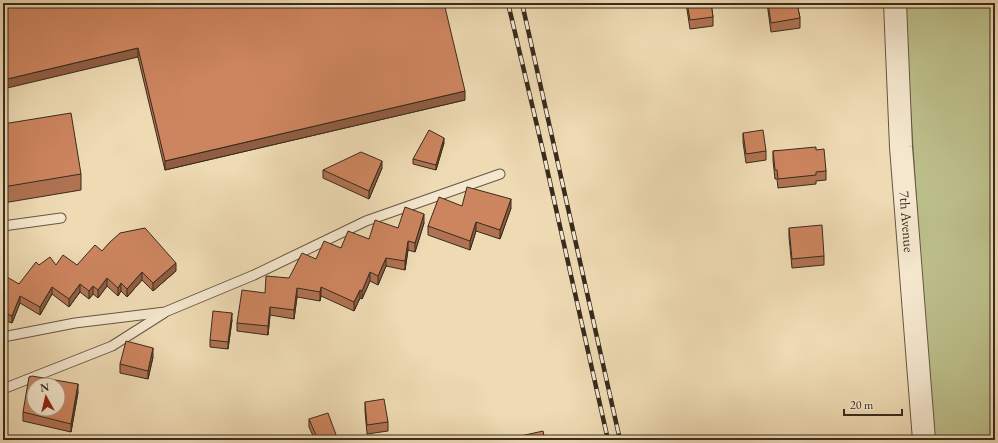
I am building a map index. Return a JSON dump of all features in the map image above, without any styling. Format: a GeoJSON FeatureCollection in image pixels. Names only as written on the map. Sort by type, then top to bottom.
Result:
{"type":"FeatureCollection","features":[{"type":"Feature","properties":{"kind":"street","name":"7th Avenue"},"geometry":{"type":"LineString","coordinates":[[895,3],[901,148],[924,440]]}},
{"type":"Feature","properties":{"kind":"lane"},"geometry":{"type":"LineString","coordinates":[[3,389],[112,346],[165,312],[254,276],[366,221],[500,174]]}},
{"type":"Feature","properties":{"kind":"lane"},"geometry":{"type":"LineString","coordinates":[[3,226],[60,218]]}},
{"type":"Feature","properties":{"kind":"lane"},"geometry":{"type":"LineString","coordinates":[[3,337],[75,323],[165,312]]}},
{"type":"Feature","properties":{"kind":"green space"},"geometry":{"type":"Polygon","coordinates":[[[904,3],[995,3],[995,440],[933,440],[904,3]]]}},
{"type":"Feature","properties":{"kind":"building"},"geometry":{"type":"Polygon","coordinates":[[[3,3],[444,3],[465,91],[165,161],[138,48],[3,80],[3,3]]]}},
{"type":"Feature","properties":{"kind":"building"},"geometry":{"type":"Polygon","coordinates":[[[687,3],[711,3],[713,17],[690,20],[687,3]]]}},
{"type":"Feature","properties":{"kind":"building"},"geometry":{"type":"Polygon","coordinates":[[[768,3],[797,3],[800,18],[771,23],[768,3]]]}},
{"type":"Feature","properties":{"kind":"building"},"geometry":{"type":"Polygon","coordinates":[[[71,113],[81,174],[3,187],[3,124],[71,113]]]}},
{"type":"Feature","properties":{"kind":"building"},"geometry":{"type":"Polygon","coordinates":[[[429,130],[444,138],[436,165],[413,159],[429,130]]]}},
{"type":"Feature","properties":{"kind":"building"},"geometry":{"type":"Polygon","coordinates":[[[763,130],[766,151],[746,154],[743,133],[763,130]]]}},
{"type":"Feature","properties":{"kind":"building"},"geometry":{"type":"Polygon","coordinates":[[[816,147],[816,150],[824,149],[826,171],[816,172],[816,175],[778,179],[777,170],[775,170],[773,151],[816,147]]]}},
{"type":"Feature","properties":{"kind":"building"},"geometry":{"type":"Polygon","coordinates":[[[361,152],[382,161],[369,191],[323,170],[361,152]]]}},
{"type":"Feature","properties":{"kind":"building"},"geometry":{"type":"Polygon","coordinates":[[[467,187],[511,199],[500,230],[476,222],[470,241],[428,226],[439,197],[462,206],[467,187]]]}},
{"type":"Feature","properties":{"kind":"building"},"geometry":{"type":"Polygon","coordinates":[[[405,207],[424,214],[415,243],[408,241],[405,261],[386,258],[378,276],[370,272],[362,291],[360,290],[354,302],[321,287],[320,292],[297,288],[294,310],[270,307],[268,326],[237,323],[242,290],[265,293],[266,276],[289,278],[302,253],[316,259],[324,241],[341,248],[348,231],[369,239],[375,220],[398,228],[405,207]]]}},
{"type":"Feature","properties":{"kind":"building"},"geometry":{"type":"Polygon","coordinates":[[[822,225],[824,256],[792,259],[789,228],[822,225]]]}},
{"type":"Feature","properties":{"kind":"building"},"geometry":{"type":"Polygon","coordinates":[[[145,228],[176,263],[153,283],[142,272],[127,289],[121,283],[118,288],[107,278],[98,290],[93,286],[89,291],[80,284],[69,299],[52,287],[40,307],[20,296],[12,316],[3,312],[3,284],[7,277],[19,284],[36,262],[39,265],[50,257],[56,265],[63,255],[77,265],[95,245],[102,251],[120,233],[145,228]]]}},
{"type":"Feature","properties":{"kind":"building"},"geometry":{"type":"Polygon","coordinates":[[[213,311],[232,313],[228,342],[210,340],[213,311]]]}},
{"type":"Feature","properties":{"kind":"building"},"geometry":{"type":"Polygon","coordinates":[[[126,341],[153,348],[148,371],[120,364],[126,341]]]}},
{"type":"Feature","properties":{"kind":"building"},"geometry":{"type":"Polygon","coordinates":[[[66,382],[78,384],[71,424],[43,417],[66,417],[66,382]]]}},
{"type":"Feature","properties":{"kind":"building"},"geometry":{"type":"Polygon","coordinates":[[[26,394],[26,413],[23,412],[26,394]]]}},
{"type":"Feature","properties":{"kind":"building"},"geometry":{"type":"Polygon","coordinates":[[[384,399],[388,422],[367,425],[365,402],[384,399]]]}},
{"type":"Feature","properties":{"kind":"building"},"geometry":{"type":"Polygon","coordinates":[[[3,407],[5,410],[3,427],[3,407]]]}},
{"type":"Feature","properties":{"kind":"building"},"geometry":{"type":"Polygon","coordinates":[[[328,413],[338,440],[318,440],[309,419],[328,413]]]}},
{"type":"Feature","properties":{"kind":"building"},"geometry":{"type":"Polygon","coordinates":[[[543,431],[545,440],[503,440],[543,431]]]}},
{"type":"Feature","properties":{"kind":"building"},"geometry":{"type":"Polygon","coordinates":[[[372,435],[374,440],[359,440],[372,435]]]}},
{"type":"Feature","properties":{"kind":"railway"},"geometry":{"type":"LineString","coordinates":[[508,3],[608,440]]}},
{"type":"Feature","properties":{"kind":"railway"},"geometry":{"type":"LineString","coordinates":[[522,3],[620,440]]}}]}
